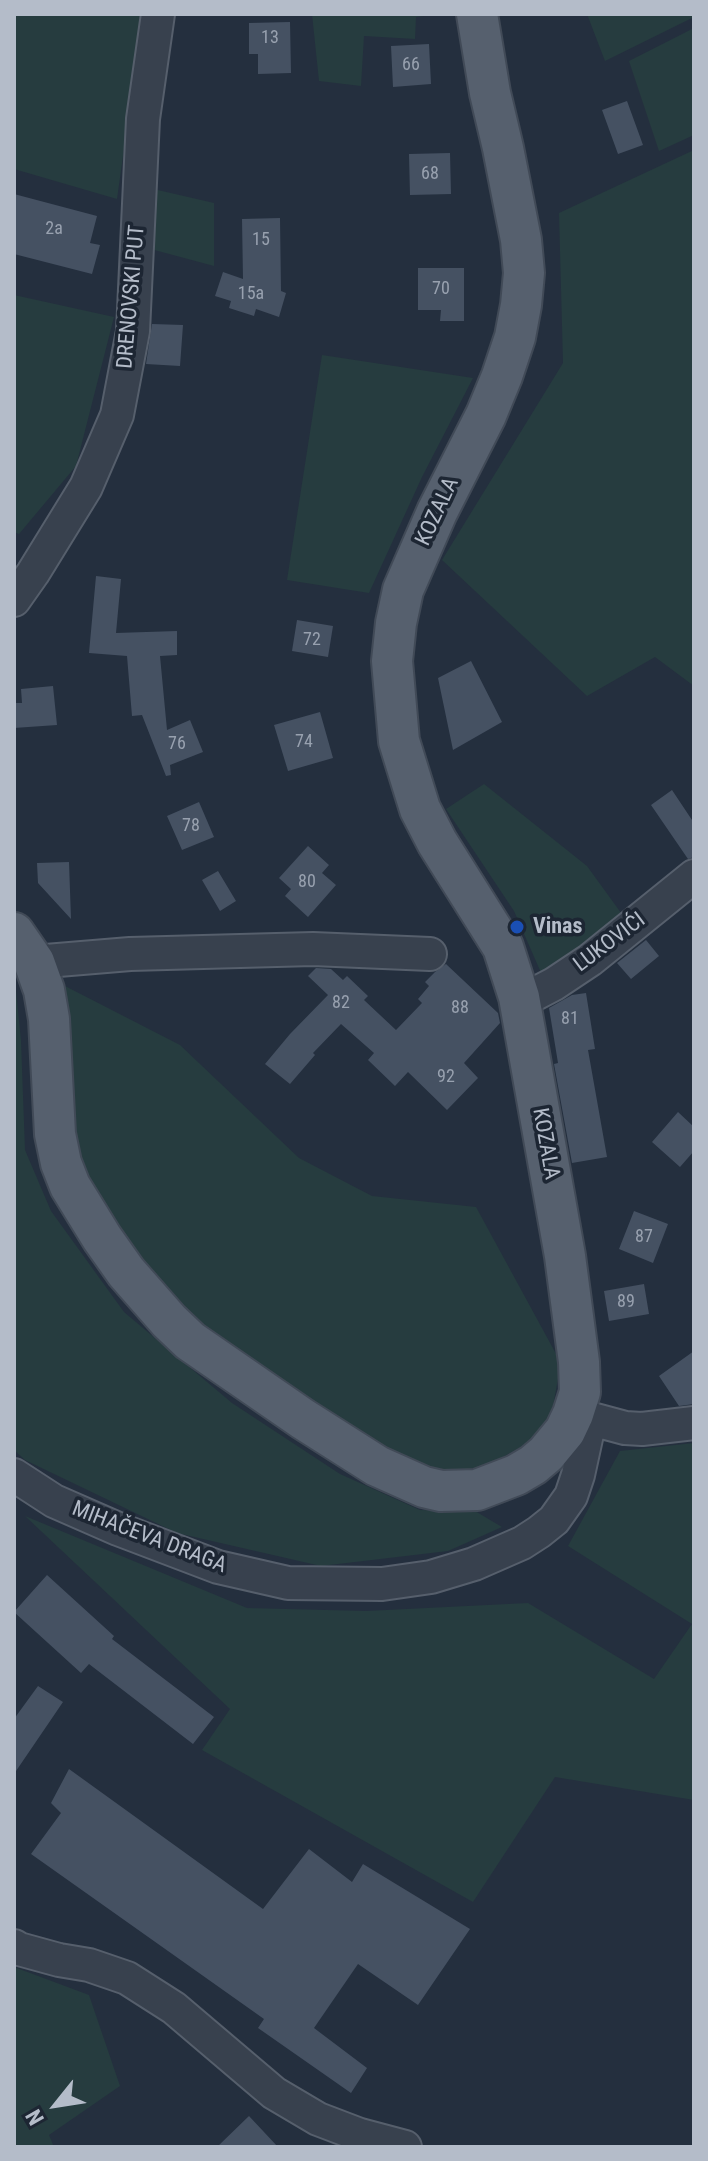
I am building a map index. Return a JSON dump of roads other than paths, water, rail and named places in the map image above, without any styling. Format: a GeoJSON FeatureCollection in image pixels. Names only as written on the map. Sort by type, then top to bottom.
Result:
{"type":"FeatureCollection","features":[{"type":"Feature","properties":{"kind":"main road","name":"KOZALA"},"geometry":{"type":"LineString","coordinates":[[24,948],[44,990],[49,1019],[55,1134],[70,1186],[126,1272],[190,1341],[377,1466],[424,1487],[441,1491],[477,1490],[516,1475],[546,1454],[565,1431],[582,1417],[577,1332],[519,997],[503,947],[437,842],[420,809],[399,741],[392,661],[403,590],[502,376],[515,337],[521,305],[524,273],[521,240],[477,14]]}},
{"type":"Feature","properties":{"kind":"street","name":"DRENOVSKI PUT"},"geometry":{"type":"LineString","coordinates":[[14,600],[86,487],[117,415],[133,331],[143,119],[158,14]]}},
{"type":"Feature","properties":{"kind":"street","name":"LUKOVIĆI"},"geometry":{"type":"LineString","coordinates":[[519,997],[543,990],[590,960],[694,876]]}},
{"type":"Feature","properties":{"kind":"street"},"geometry":{"type":"LineString","coordinates":[[24,948],[130,954],[313,949],[430,954]]}},
{"type":"Feature","properties":{"kind":"street"},"geometry":{"type":"LineString","coordinates":[[582,1417],[642,1429],[694,1423]]}},
{"type":"Feature","properties":{"kind":"street","name":"MIHAČEVA DRAGA"},"geometry":{"type":"LineString","coordinates":[[14,1475],[54,1501],[218,1567],[288,1583],[382,1584],[431,1577],[474,1564],[522,1543],[554,1520],[571,1496],[578,1475],[582,1417]]}},
{"type":"Feature","properties":{"kind":"street"},"geometry":{"type":"LineString","coordinates":[[14,1946],[127,1978],[174,2008],[274,2093],[318,2119],[405,2147]]}},
{"type":"Feature","properties":{"kind":"place","name":"Vinas"},"geometry":{"type":"Point","coordinates":[517,927]}}]}
